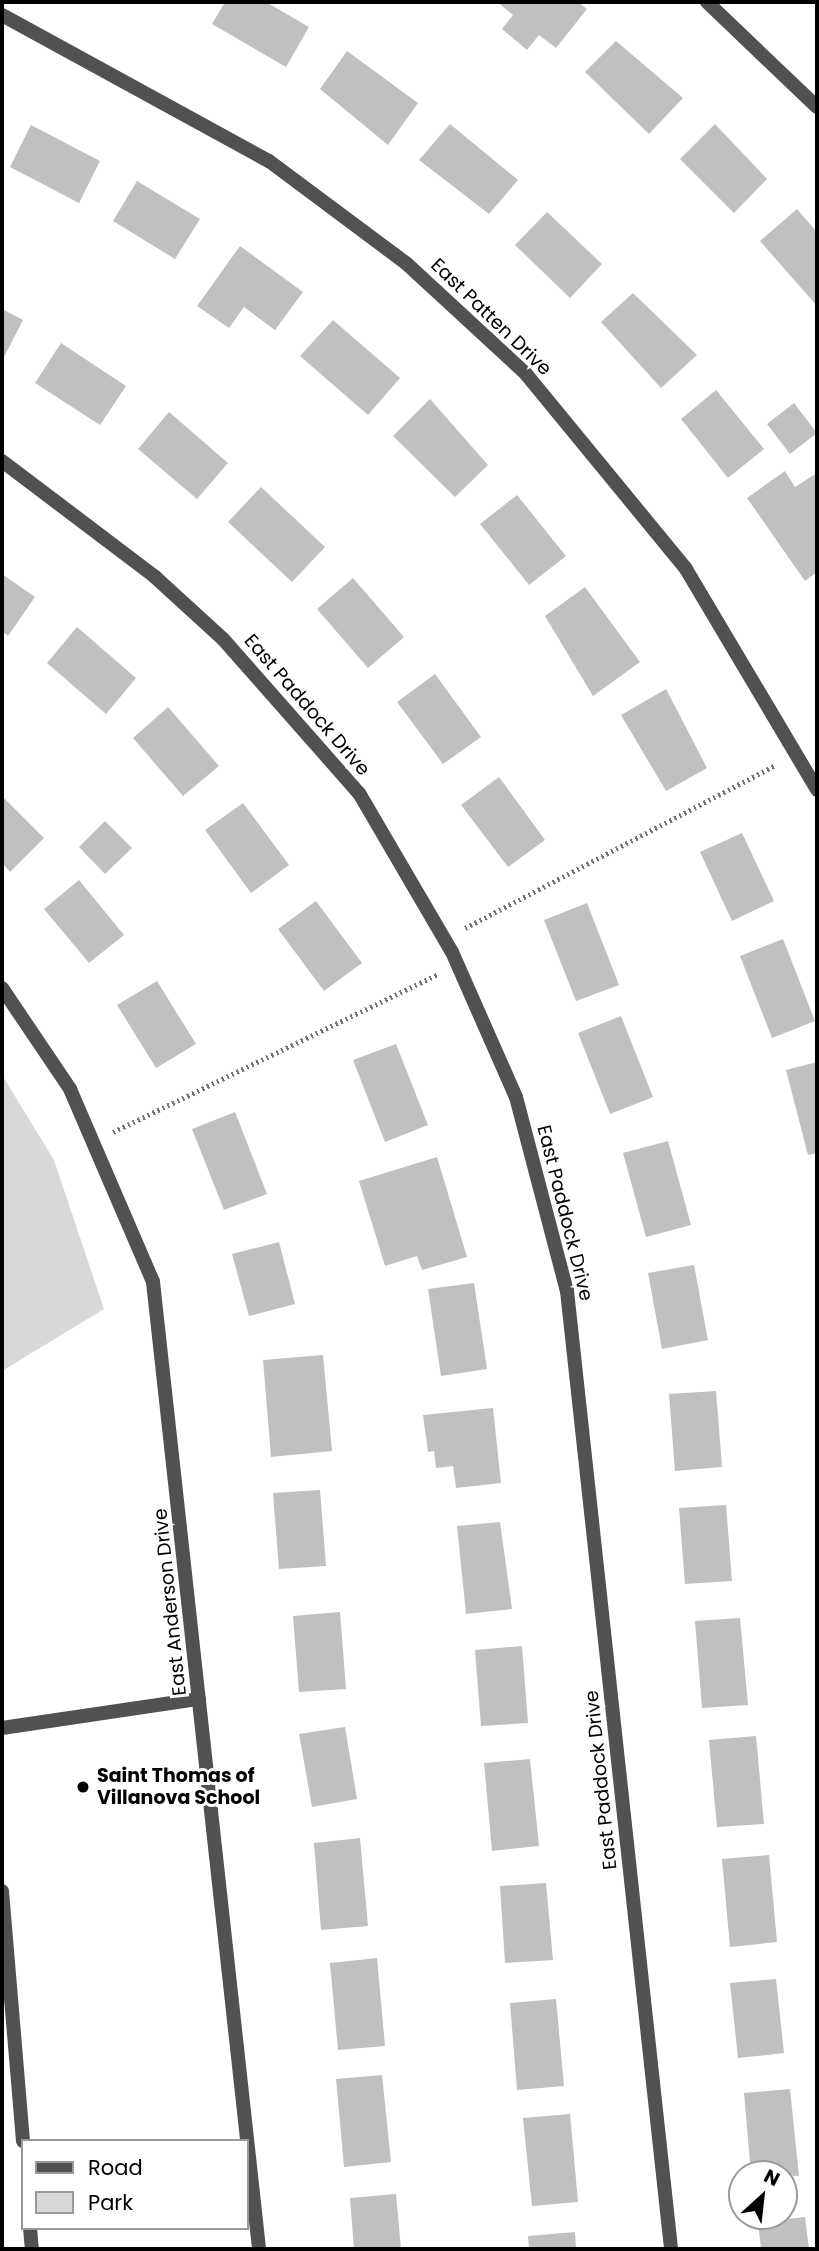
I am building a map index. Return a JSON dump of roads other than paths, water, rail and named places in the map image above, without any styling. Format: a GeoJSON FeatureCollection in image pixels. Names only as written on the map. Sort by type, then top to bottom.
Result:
{"type":"FeatureCollection","features":[{"type":"Feature","properties":{"kind":"street"},"geometry":{"type":"LineString","coordinates":[[2,12],[6,2]]}},
{"type":"Feature","properties":{"kind":"street"},"geometry":{"type":"LineString","coordinates":[[707,2],[817,107]]}},
{"type":"Feature","properties":{"kind":"street","name":"East Patten Drive"},"geometry":{"type":"LineString","coordinates":[[2,12],[269,161],[407,264],[526,374],[686,569],[817,790]]}},
{"type":"Feature","properties":{"kind":"street","name":"East Paddock Drive"},"geometry":{"type":"LineString","coordinates":[[2,461],[154,576],[223,639],[359,793],[452,952],[516,1097],[567,1291],[671,2249]]}},
{"type":"Feature","properties":{"kind":"street","name":"East Anderson Drive"},"geometry":{"type":"LineString","coordinates":[[2,988],[70,1089],[152,1282],[247,2139]]}},
{"type":"Feature","properties":{"kind":"street"},"geometry":{"type":"LineString","coordinates":[[2,1728],[199,1699]]}},
{"type":"Feature","properties":{"kind":"street"},"geometry":{"type":"LineString","coordinates":[[2,1891],[23,2139]]}},
{"type":"Feature","properties":{"kind":"street","name":"East Anderson Drive"},"geometry":{"type":"LineString","coordinates":[[248,2148],[259,2249]]}},
{"type":"Feature","properties":{"kind":"street"},"geometry":{"type":"LineString","coordinates":[[30,2230],[32,2249]]}},
{"type":"Feature","properties":{"kind":"place","name":"Saint Thomas of Villanova School"},"geometry":{"type":"Point","coordinates":[83,1787]}}]}
